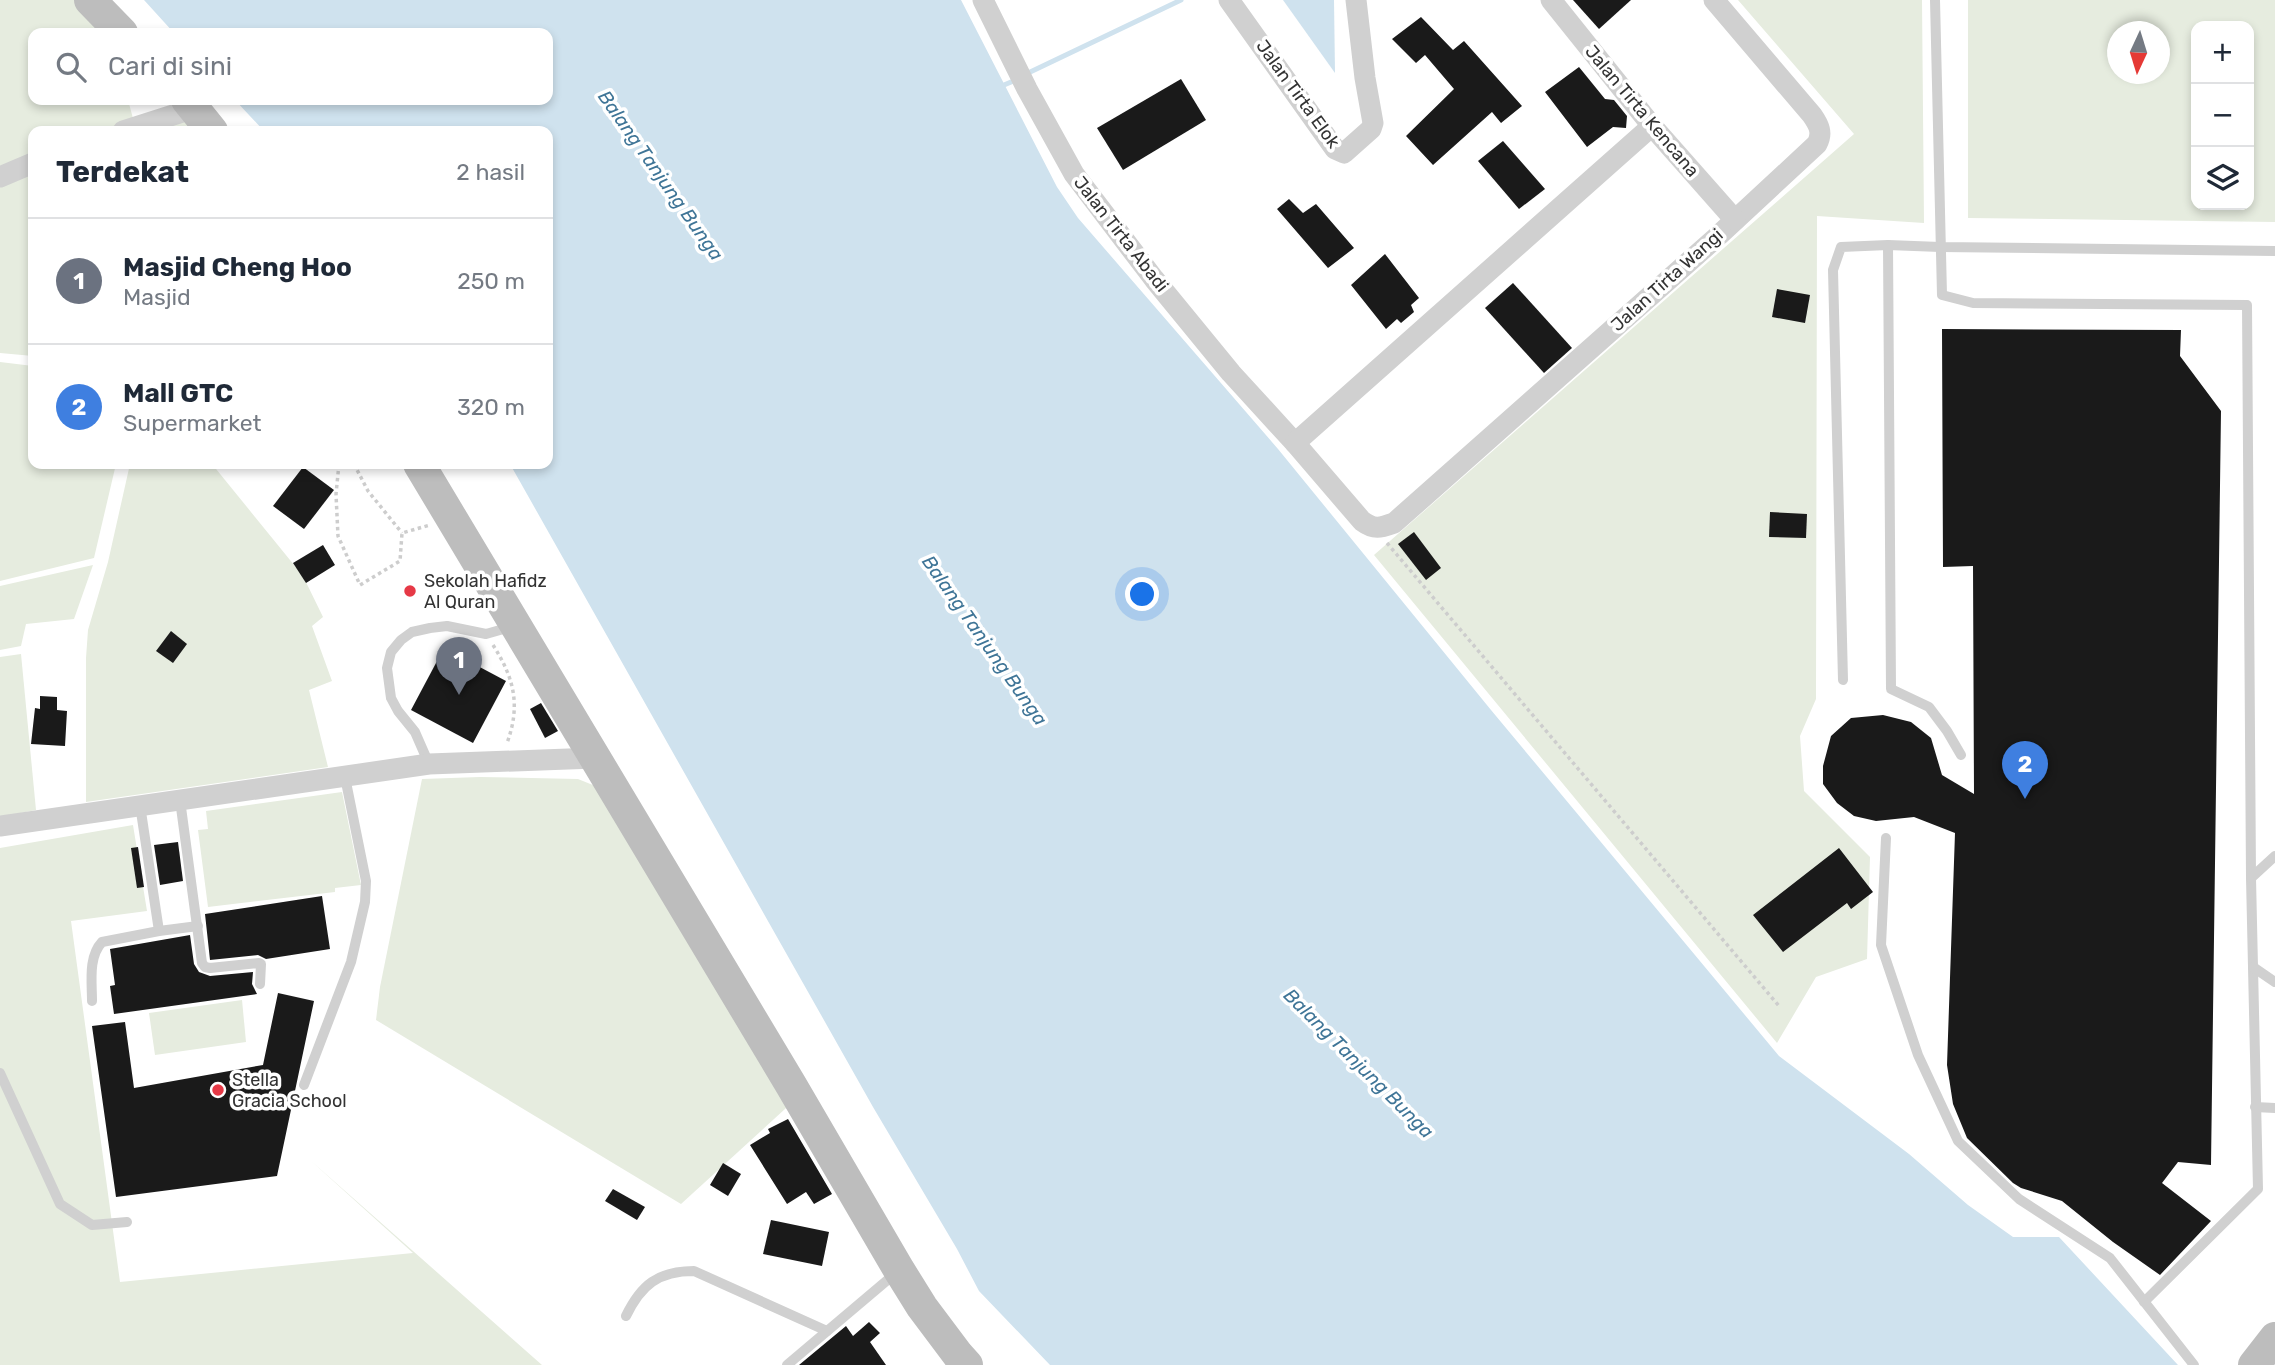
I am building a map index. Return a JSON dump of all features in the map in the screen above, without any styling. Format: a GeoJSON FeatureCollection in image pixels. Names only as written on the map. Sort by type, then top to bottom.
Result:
{"type":"FeatureCollection","features":[{"type":"Feature","properties":{"kind":"street"},"geometry":{"type":"LineString","coordinates":[[90,0],[117,28]]}},
{"type":"Feature","properties":{"kind":"street","name":"Jalan Tirta Abadi"},"geometry":{"type":"LineString","coordinates":[[983,0],[1027,89],[1074,174],[1107,219],[1231,373],[1362,521],[1374,528]]}},
{"type":"Feature","properties":{"kind":"street","name":"Jalan Tirta Elok"},"geometry":{"type":"LineString","coordinates":[[1229,0],[1335,149],[1343,153],[1371,129],[1373,123],[1356,0]]}},
{"type":"Feature","properties":{"kind":"street","name":"Jalan Tirta Kencana"},"geometry":{"type":"LineString","coordinates":[[1551,0],[1652,126],[1735,220]]}},
{"type":"Feature","properties":{"kind":"street","name":"Jalan Tirta Wangi"},"geometry":{"type":"LineString","coordinates":[[1374,528],[1394,523],[1814,148],[1821,134],[1818,123],[1714,0]]}},
{"type":"Feature","properties":{"kind":"street"},"geometry":{"type":"LineString","coordinates":[[144,126],[198,113]]}},
{"type":"Feature","properties":{"kind":"street"},"geometry":{"type":"LineString","coordinates":[[1295,443],[1652,126]]}},
{"type":"Feature","properties":{"kind":"street"},"geometry":{"type":"LineString","coordinates":[[0,177],[28,165]]}},
{"type":"Feature","properties":{"kind":"street"},"geometry":{"type":"LineString","coordinates":[[422,469],[899,1270],[922,1307],[967,1365]]}},
{"type":"Feature","properties":{"kind":"street"},"geometry":{"type":"LineString","coordinates":[[0,826],[429,764],[595,758]]}},
{"type":"Feature","properties":{"kind":"street"},"geometry":{"type":"LineString","coordinates":[[2254,1365],[2275,1338]]}},
{"type":"Feature","properties":{"kind":"lane"},"geometry":{"type":"LineString","coordinates":[[1935,0],[1942,295],[1973,303],[2247,305],[2251,878],[2258,1189],[2144,1302]]}},
{"type":"Feature","properties":{"kind":"lane"},"geometry":{"type":"LineString","coordinates":[[1888,245],[1891,689],[1929,707],[1961,755]]}},
{"type":"Feature","properties":{"kind":"lane"},"geometry":{"type":"LineString","coordinates":[[1843,680],[1833,270],[1841,247],[1888,245],[2275,251]]}},
{"type":"Feature","properties":{"kind":"lane"},"geometry":{"type":"LineString","coordinates":[[429,764],[415,732],[391,698],[387,668],[391,652],[401,639],[412,632],[430,628],[447,626],[486,634],[516,625]]}},
{"type":"Feature","properties":{"kind":"lane"},"geometry":{"type":"LineString","coordinates":[[304,1085],[351,962],[365,902],[366,881],[345,777]]}},
{"type":"Feature","properties":{"kind":"lane"},"geometry":{"type":"LineString","coordinates":[[180,800],[202,963],[205,967],[218,968],[258,963],[261,971],[260,984]]}},
{"type":"Feature","properties":{"kind":"lane"},"geometry":{"type":"LineString","coordinates":[[140,805],[159,930]]}},
{"type":"Feature","properties":{"kind":"lane"},"geometry":{"type":"LineString","coordinates":[[1885,838],[1881,944],[1917,1055],[1958,1140],[2019,1199],[2110,1258],[2194,1365]]}},
{"type":"Feature","properties":{"kind":"lane"},"geometry":{"type":"LineString","coordinates":[[2251,878],[2275,856]]}},
{"type":"Feature","properties":{"kind":"lane"},"geometry":{"type":"LineString","coordinates":[[92,1001],[92,963],[95,949],[102,942],[159,930],[198,926]]}},
{"type":"Feature","properties":{"kind":"lane"},"geometry":{"type":"LineString","coordinates":[[2253,967],[2275,982]]}},
{"type":"Feature","properties":{"kind":"lane"},"geometry":{"type":"LineString","coordinates":[[0,1073],[60,1204],[93,1225],[127,1222]]}},
{"type":"Feature","properties":{"kind":"lane"},"geometry":{"type":"LineString","coordinates":[[2255,1107],[2275,1108]]}},
{"type":"Feature","properties":{"kind":"lane"},"geometry":{"type":"LineString","coordinates":[[788,1365],[899,1270]]}},
{"type":"Feature","properties":{"kind":"lane"},"geometry":{"type":"LineString","coordinates":[[626,1316],[635,1298],[648,1283],[674,1271],[694,1271],[827,1331]]}},
{"type":"Feature","properties":{"kind":"path"},"geometry":{"type":"LineString","coordinates":[[338,469],[336,494],[338,536],[360,585],[400,561],[402,533],[368,491],[357,469]]}},
{"type":"Feature","properties":{"kind":"path"},"geometry":{"type":"LineString","coordinates":[[402,533],[451,519]]}},
{"type":"Feature","properties":{"kind":"path"},"geometry":{"type":"LineString","coordinates":[[1374,528],[1779,1006]]}},
{"type":"Feature","properties":{"kind":"path"},"geometry":{"type":"LineString","coordinates":[[486,634],[506,666],[516,699],[512,728],[499,762]]}},
{"type":"Feature","properties":{"kind":"shaded area"},"geometry":{"type":"Polygon","coordinates":[[[0,0],[85,0],[114,28],[28,28],[28,105],[129,105],[134,122],[207,121],[194,126],[28,126],[28,356],[0,353],[0,0]]]}},
{"type":"Feature","properties":{"kind":"shaded area"},"geometry":{"type":"Polygon","coordinates":[[[1738,0],[1922,0],[1924,223],[1817,216],[1816,699],[1800,736],[1804,791],[1870,857],[1867,959],[1816,977],[1777,1043],[1374,555],[1854,134],[1738,0]]]}},
{"type":"Feature","properties":{"kind":"shaded area"},"geometry":{"type":"Polygon","coordinates":[[[1968,0],[2275,0],[2275,222],[1968,218],[1968,0]]]}},
{"type":"Feature","properties":{"kind":"shaded area"},"geometry":{"type":"Polygon","coordinates":[[[0,362],[28,365],[28,469],[115,469],[94,558],[0,581],[0,362]]]}},
{"type":"Feature","properties":{"kind":"shaded area"},"geometry":{"type":"Polygon","coordinates":[[[129,469],[216,469],[303,576],[323,617],[312,626],[332,681],[309,690],[328,767],[86,802],[88,630],[108,562],[129,469]]]}},
{"type":"Feature","properties":{"kind":"shaded area"},"geometry":{"type":"Polygon","coordinates":[[[93,565],[74,619],[26,624],[21,646],[0,650],[0,586],[93,565]]]}},
{"type":"Feature","properties":{"kind":"shaded area"},"geometry":{"type":"Polygon","coordinates":[[[21,654],[36,810],[0,817],[0,657],[21,654]]]}},
{"type":"Feature","properties":{"kind":"shaded area"},"geometry":{"type":"Polygon","coordinates":[[[422,779],[578,779],[610,792],[797,1098],[681,1204],[376,1020],[380,987],[422,779]]]}},
{"type":"Feature","properties":{"kind":"shaded area"},"geometry":{"type":"Polygon","coordinates":[[[342,792],[361,885],[335,888],[335,892],[208,907],[198,830],[208,829],[206,811],[342,792]]]}},
{"type":"Feature","properties":{"kind":"shaded area"},"geometry":{"type":"Polygon","coordinates":[[[133,825],[147,911],[71,921],[120,1282],[413,1253],[310,1160],[542,1365],[0,1365],[0,848],[133,825]]]}},
{"type":"Feature","properties":{"kind":"shaded area"},"geometry":{"type":"Polygon","coordinates":[[[242,1000],[246,1042],[155,1055],[149,1013],[242,1000]]]}},
{"type":"Feature","properties":{"kind":"water","name":"Balang Tanjung Bunga"},"geometry":{"type":"Polygon","coordinates":[[[144,0],[961,0],[1057,187],[1078,218],[1278,449],[1779,1056],[1909,1154],[1968,1205],[2013,1237],[2059,1237],[2178,1365],[1050,1365],[979,1291],[513,469],[553,469],[553,126],[259,126],[240,105],[553,105],[553,28],[169,28],[144,0]]]}},
{"type":"Feature","properties":{"kind":"water"},"geometry":{"type":"Polygon","coordinates":[[[1283,0],[1334,0],[1335,73],[1283,0]]]}},
{"type":"Feature","properties":{"kind":"building"},"geometry":{"type":"Polygon","coordinates":[[[1573,0],[1631,0],[1599,29],[1573,0]]]}},
{"type":"Feature","properties":{"kind":"building"},"geometry":{"type":"Polygon","coordinates":[[[1421,17],[1453,50],[1464,41],[1522,106],[1501,123],[1492,112],[1433,165],[1406,136],[1454,89],[1425,55],[1416,63],[1392,39],[1421,17]]]}},
{"type":"Feature","properties":{"kind":"building"},"geometry":{"type":"Polygon","coordinates":[[[1579,67],[1605,99],[1614,100],[1627,116],[1626,128],[1613,127],[1587,147],[1545,92],[1579,67]]]}},
{"type":"Feature","properties":{"kind":"building"},"geometry":{"type":"Polygon","coordinates":[[[1181,79],[1206,120],[1123,170],[1097,128],[1181,79]]]}},
{"type":"Feature","properties":{"kind":"building"},"geometry":{"type":"Polygon","coordinates":[[[1503,141],[1545,189],[1519,209],[1478,161],[1503,141]]]}},
{"type":"Feature","properties":{"kind":"building"},"geometry":{"type":"Polygon","coordinates":[[[1289,199],[1303,213],[1316,204],[1354,248],[1328,268],[1277,209],[1289,199]]]}},
{"type":"Feature","properties":{"kind":"building"},"geometry":{"type":"Polygon","coordinates":[[[1385,254],[1419,298],[1411,305],[1414,312],[1401,323],[1397,319],[1386,329],[1351,285],[1385,254]]]}},
{"type":"Feature","properties":{"kind":"building"},"geometry":{"type":"Polygon","coordinates":[[[1513,283],[1572,348],[1544,373],[1485,308],[1513,283]]]}},
{"type":"Feature","properties":{"kind":"building"},"geometry":{"type":"Polygon","coordinates":[[[1777,289],[1810,295],[1805,323],[1772,317],[1777,289]]]}},
{"type":"Feature","properties":{"kind":"building"},"geometry":{"type":"Polygon","coordinates":[[[1942,329],[2181,330],[2180,356],[2221,411],[2211,1165],[2178,1162],[2162,1183],[2211,1221],[2160,1275],[2062,1201],[2013,1183],[1967,1138],[1953,1104],[1947,1065],[1955,833],[1914,817],[1876,821],[1854,816],[1837,803],[1823,784],[1823,766],[1831,736],[1851,718],[1883,715],[1911,722],[1931,738],[1942,775],[1974,794],[1973,566],[1943,567],[1942,329]]]}},
{"type":"Feature","properties":{"kind":"building"},"geometry":{"type":"Polygon","coordinates":[[[301,469],[306,469],[334,490],[304,529],[273,506],[301,469]]]}},
{"type":"Feature","properties":{"kind":"building"},"geometry":{"type":"Polygon","coordinates":[[[1770,512],[1807,514],[1806,538],[1769,537],[1770,512]]]}},
{"type":"Feature","properties":{"kind":"building"},"geometry":{"type":"Polygon","coordinates":[[[1414,532],[1441,568],[1426,580],[1398,544],[1414,532]]]}},
{"type":"Feature","properties":{"kind":"building"},"geometry":{"type":"Polygon","coordinates":[[[323,545],[335,565],[306,583],[293,563],[323,545]]]}},
{"type":"Feature","properties":{"kind":"building"},"geometry":{"type":"Polygon","coordinates":[[[171,631],[187,644],[173,663],[156,651],[171,631]]]}},
{"type":"Feature","properties":{"kind":"building"},"geometry":{"type":"Polygon","coordinates":[[[444,648],[506,681],[473,743],[411,710],[444,648]]]}},
{"type":"Feature","properties":{"kind":"building"},"geometry":{"type":"Polygon","coordinates":[[[40,696],[57,697],[57,710],[67,711],[65,746],[31,744],[35,708],[40,709],[40,696]]]}},
{"type":"Feature","properties":{"kind":"building"},"geometry":{"type":"Polygon","coordinates":[[[541,703],[558,731],[545,738],[530,709],[541,703]]]}},
{"type":"Feature","properties":{"kind":"building"},"geometry":{"type":"Polygon","coordinates":[[[178,842],[183,881],[160,885],[154,845],[178,842]]]}},
{"type":"Feature","properties":{"kind":"building"},"geometry":{"type":"Polygon","coordinates":[[[138,847],[144,887],[137,888],[131,848],[138,847]]]}},
{"type":"Feature","properties":{"kind":"building"},"geometry":{"type":"Polygon","coordinates":[[[1839,848],[1873,892],[1851,909],[1847,903],[1783,952],[1753,915],[1839,848]]]}},
{"type":"Feature","properties":{"kind":"building"},"geometry":{"type":"Polygon","coordinates":[[[322,896],[330,949],[266,959],[258,955],[210,960],[205,914],[322,896]]]}},
{"type":"Feature","properties":{"kind":"building"},"geometry":{"type":"Polygon","coordinates":[[[190,935],[194,964],[199,972],[210,976],[253,972],[252,984],[257,994],[114,1014],[110,986],[115,985],[110,949],[190,935]]]}},
{"type":"Feature","properties":{"kind":"building"},"geometry":{"type":"Polygon","coordinates":[[[278,993],[314,1001],[277,1176],[116,1197],[92,1026],[125,1022],[134,1088],[263,1065],[278,993]]]}},
{"type":"Feature","properties":{"kind":"building"},"geometry":{"type":"Polygon","coordinates":[[[788,1119],[832,1194],[814,1204],[806,1192],[787,1204],[750,1145],[770,1133],[768,1129],[788,1119]]]}},
{"type":"Feature","properties":{"kind":"building"},"geometry":{"type":"Polygon","coordinates":[[[723,1163],[741,1174],[728,1196],[710,1185],[723,1163]]]}},
{"type":"Feature","properties":{"kind":"building"},"geometry":{"type":"Polygon","coordinates":[[[613,1189],[645,1207],[637,1220],[605,1201],[613,1189]]]}},
{"type":"Feature","properties":{"kind":"building"},"geometry":{"type":"Polygon","coordinates":[[[771,1220],[829,1232],[822,1266],[763,1254],[771,1220]]]}},
{"type":"Feature","properties":{"kind":"building"},"geometry":{"type":"Polygon","coordinates":[[[869,1322],[880,1333],[870,1342],[886,1365],[799,1365],[846,1326],[853,1336],[869,1322]]]}},
{"type":"Feature","properties":{"kind":"waterway"},"geometry":{"type":"LineString","coordinates":[[1026,74],[1181,0]]}},
{"type":"Feature","properties":{"kind":"waterway"},"geometry":{"type":"LineString","coordinates":[[1004,85],[1018,79]]}},
{"type":"Feature","properties":{"kind":"place","name":"Sekolah Hafidz Al Quran"},"geometry":{"type":"Point","coordinates":[410,591]}},
{"type":"Feature","properties":{"kind":"place","name":"Masjid Cheng Hoo"},"geometry":{"type":"Point","coordinates":[459,695]}},
{"type":"Feature","properties":{"kind":"place","name":"Mall GTC"},"geometry":{"type":"Point","coordinates":[2025,799]}},
{"type":"Feature","properties":{"kind":"place","name":"Stella Gracia School"},"geometry":{"type":"Point","coordinates":[218,1090]}}]}
